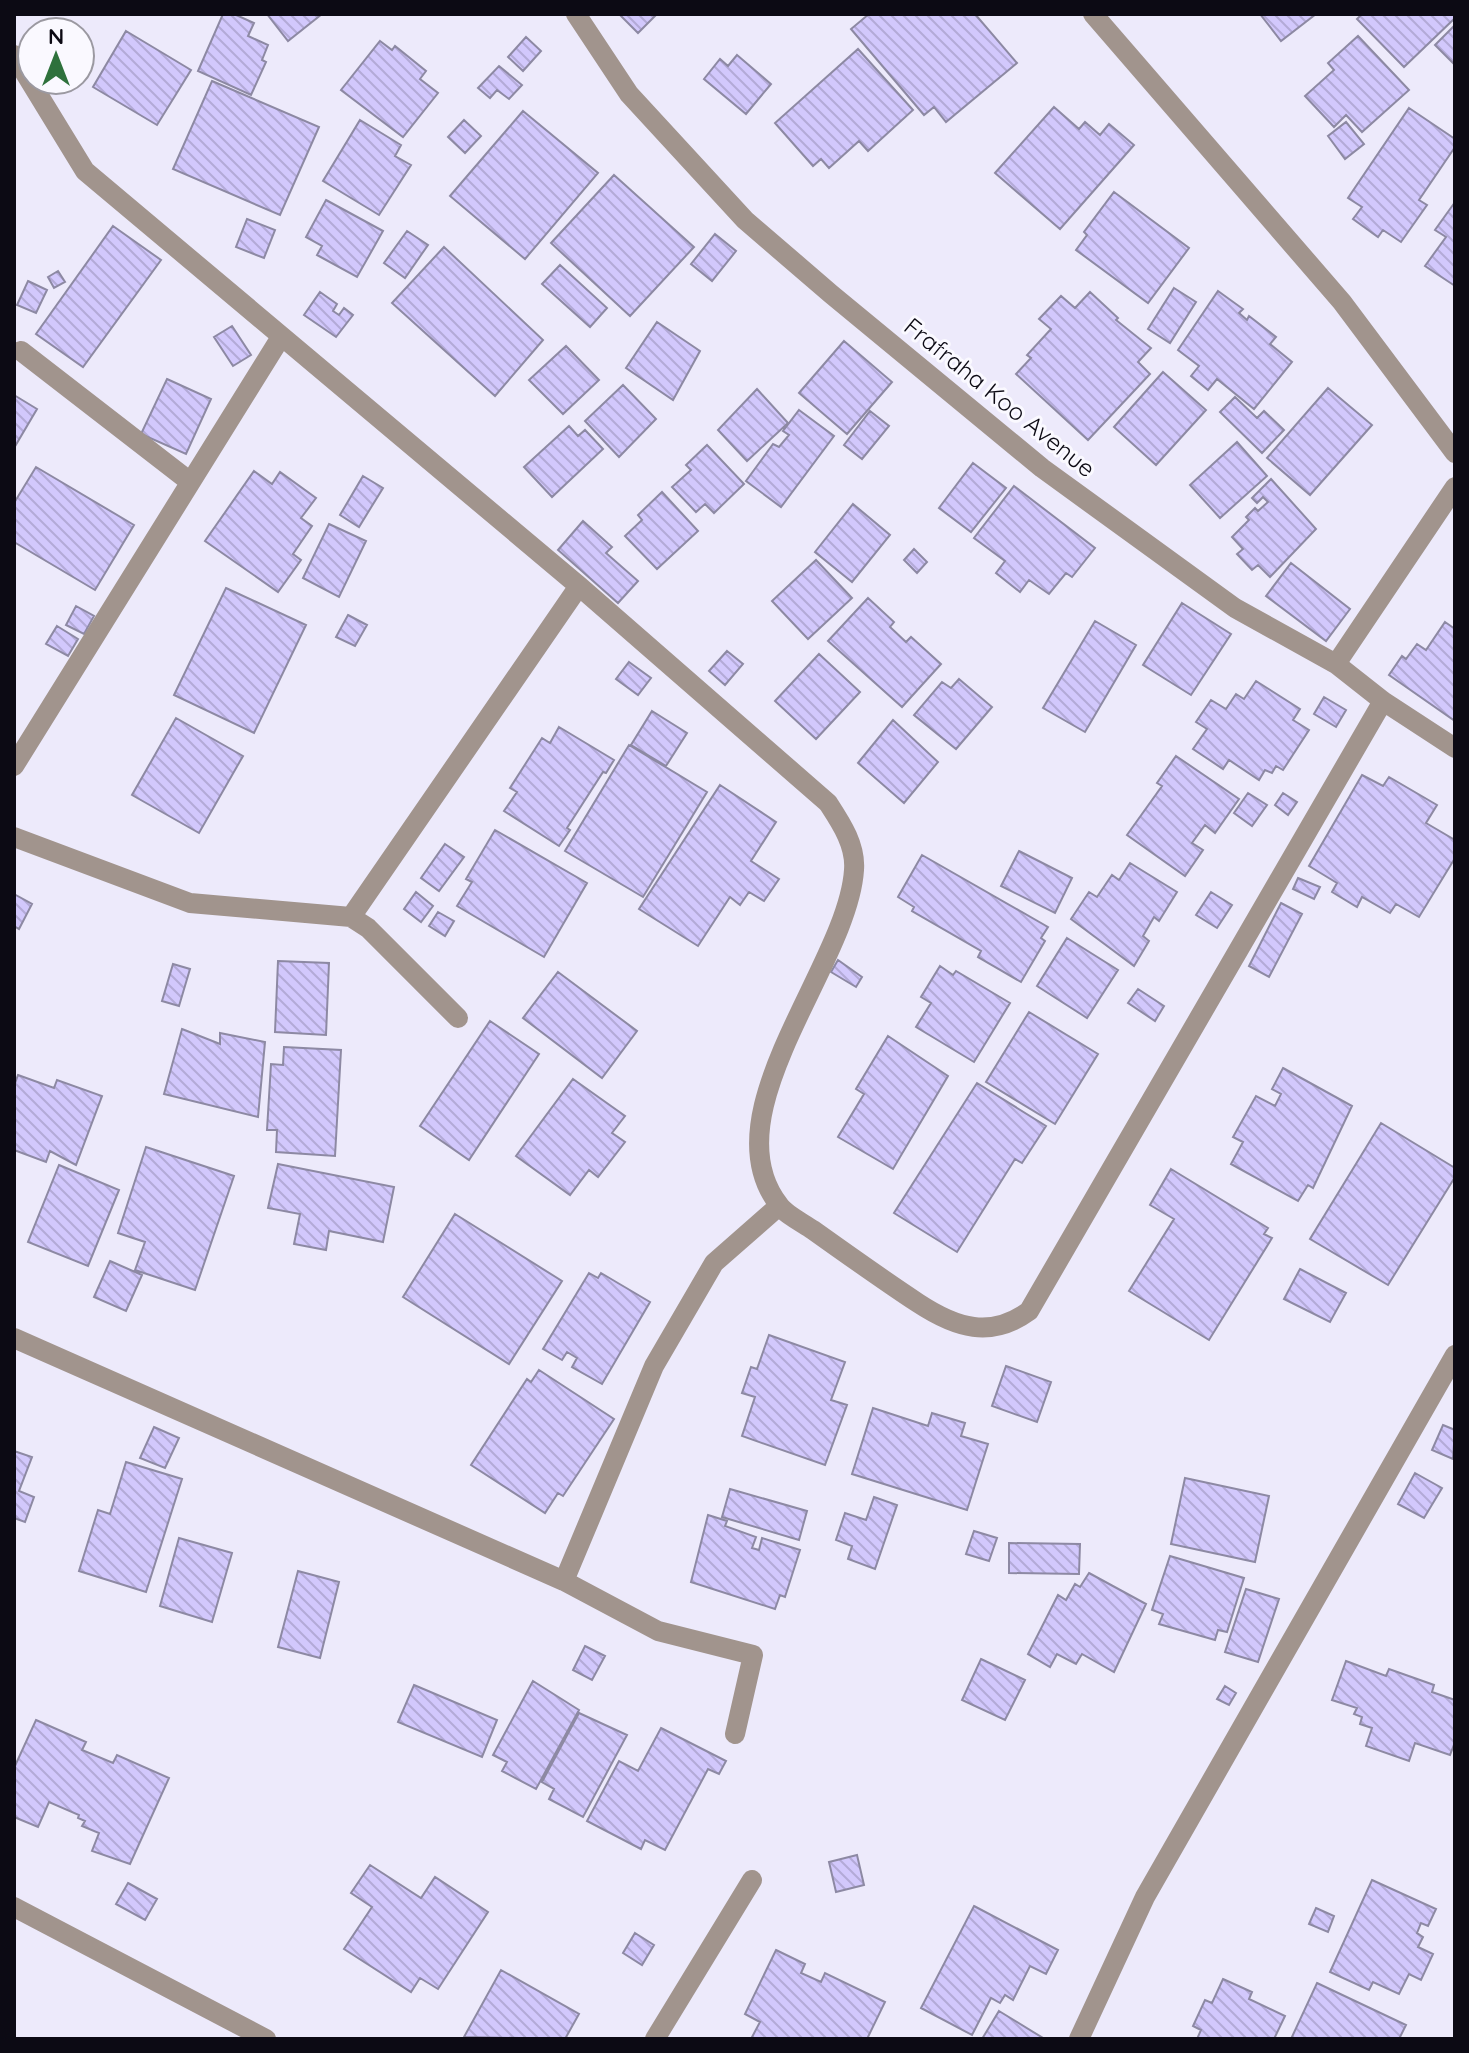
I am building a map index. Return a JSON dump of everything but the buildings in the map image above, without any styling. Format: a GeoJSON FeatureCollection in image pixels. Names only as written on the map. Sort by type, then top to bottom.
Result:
{"type":"FeatureCollection","features":[{"type":"Feature","properties":{"kind":"street","name":"Frafraha Koo Avenue"},"geometry":{"type":"LineString","coordinates":[[576,14],[629,94],[745,220],[820,284],[1042,468],[1235,608],[1336,664],[1383,701],[1455,748]]}},
{"type":"Feature","properties":{"kind":"street"},"geometry":{"type":"LineString","coordinates":[[1093,14],[1342,302],[1455,453]]}},
{"type":"Feature","properties":{"kind":"street"},"geometry":{"type":"LineString","coordinates":[[14,55],[85,171],[579,586],[828,803],[846,830],[855,867],[848,908],[797,1015],[757,1133],[759,1164],[779,1206],[941,1318],[985,1328],[1010,1325],[1029,1311],[1383,701]]}},
{"type":"Feature","properties":{"kind":"street"},"geometry":{"type":"LineString","coordinates":[[14,766],[76,671],[189,481],[281,337]]}},
{"type":"Feature","properties":{"kind":"street"},"geometry":{"type":"LineString","coordinates":[[21,351],[189,481]]}},
{"type":"Feature","properties":{"kind":"street"},"geometry":{"type":"LineString","coordinates":[[1336,664],[1455,487]]}},
{"type":"Feature","properties":{"kind":"street"},"geometry":{"type":"LineString","coordinates":[[351,917],[579,586]]}},
{"type":"Feature","properties":{"kind":"street"},"geometry":{"type":"LineString","coordinates":[[14,837],[190,903],[351,917],[368,928],[458,1018]]}},
{"type":"Feature","properties":{"kind":"street"},"geometry":{"type":"LineString","coordinates":[[564,1581],[654,1366],[714,1263],[779,1206]]}},
{"type":"Feature","properties":{"kind":"street"},"geometry":{"type":"LineString","coordinates":[[14,1338],[564,1581],[658,1631],[753,1655],[735,1734]]}},
{"type":"Feature","properties":{"kind":"street"},"geometry":{"type":"LineString","coordinates":[[1079,2039],[1145,1897],[1455,1355]]}},
{"type":"Feature","properties":{"kind":"street"},"geometry":{"type":"LineString","coordinates":[[655,2039],[752,1880]]}},
{"type":"Feature","properties":{"kind":"street"},"geometry":{"type":"LineString","coordinates":[[14,1907],[266,2039]]}}]}
